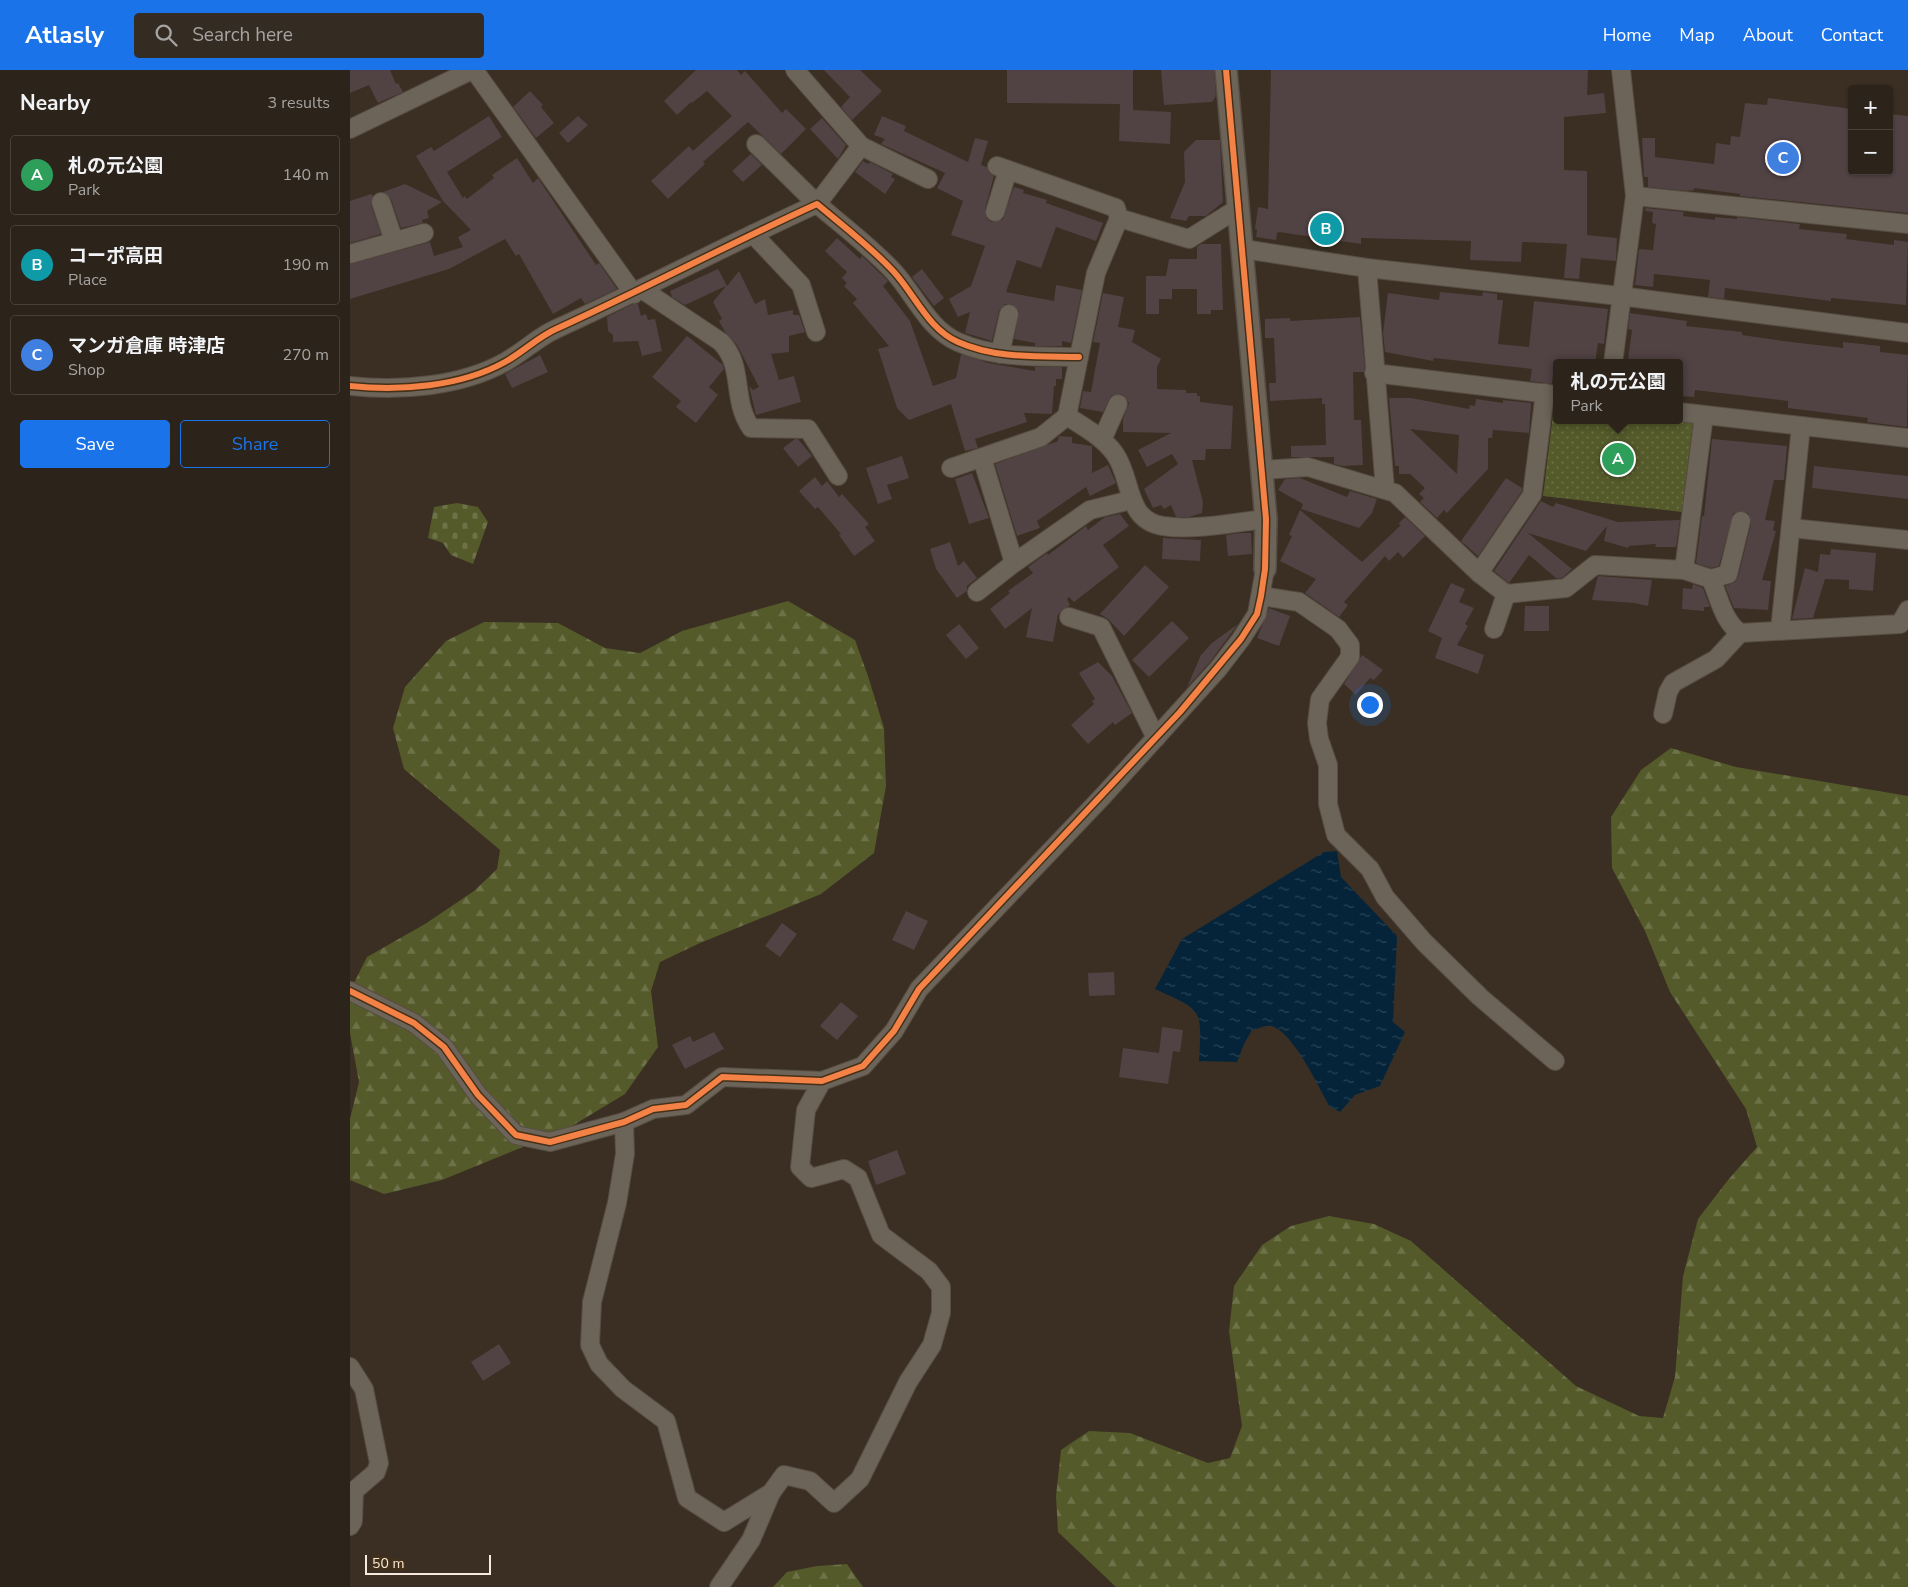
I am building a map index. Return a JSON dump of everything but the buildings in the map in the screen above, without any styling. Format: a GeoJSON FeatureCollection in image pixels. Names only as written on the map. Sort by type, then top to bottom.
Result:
{"type":"FeatureCollection","features":[{"type":"Feature","properties":{"kind":"street"},"geometry":{"type":"LineString","coordinates":[[350,129],[473,70],[638,292],[721,342],[729,351],[737,373],[738,400],[751,428],[808,429],[838,476]]}},
{"type":"Feature","properties":{"kind":"street"},"geometry":{"type":"LineString","coordinates":[[795,70],[861,146],[928,179]]}},
{"type":"Feature","properties":{"kind":"street"},"geometry":{"type":"LineString","coordinates":[[350,991],[414,1023],[444,1047],[478,1095],[516,1135],[550,1142],[624,1122],[653,1109],[686,1105],[722,1077],[822,1081],[863,1066],[894,1031],[919,989],[1156,738],[1241,639],[1257,614],[1265,569],[1266,519],[1226,70]]}},
{"type":"Feature","properties":{"kind":"street"},"geometry":{"type":"LineString","coordinates":[[1613,359],[1620,296],[1635,196],[1621,70]]}},
{"type":"Feature","properties":{"kind":"street"},"geometry":{"type":"LineString","coordinates":[[756,144],[817,204],[878,255],[896,274],[935,326],[956,342],[1000,354],[1079,357]]}},
{"type":"Feature","properties":{"kind":"street"},"geometry":{"type":"LineString","coordinates":[[350,386],[373,388],[409,387],[467,377],[505,362],[552,331],[638,292],[817,204],[861,146]]}},
{"type":"Feature","properties":{"kind":"street"},"geometry":{"type":"LineString","coordinates":[[950,468],[1041,438],[1067,416],[1096,273],[1119,218],[1116,208],[1002,168],[995,212]]}},
{"type":"Feature","properties":{"kind":"street"},"geometry":{"type":"LineString","coordinates":[[1635,196],[1908,224]]}},
{"type":"Feature","properties":{"kind":"street"},"geometry":{"type":"LineString","coordinates":[[381,202],[394,241]]}},
{"type":"Feature","properties":{"kind":"street"},"geometry":{"type":"LineString","coordinates":[[1119,218],[1189,238],[1237,209]]}},
{"type":"Feature","properties":{"kind":"street"},"geometry":{"type":"LineString","coordinates":[[350,254],[424,233]]}},
{"type":"Feature","properties":{"kind":"street"},"geometry":{"type":"LineString","coordinates":[[753,234],[802,285],[816,332]]}},
{"type":"Feature","properties":{"kind":"street"},"geometry":{"type":"LineString","coordinates":[[1243,250],[1367,268],[1620,296],[1908,333]]}},
{"type":"Feature","properties":{"kind":"street"},"geometry":{"type":"LineString","coordinates":[[1367,268],[1374,373],[1385,489]]}},
{"type":"Feature","properties":{"kind":"street"},"geometry":{"type":"LineString","coordinates":[[1000,354],[1009,314]]}},
{"type":"Feature","properties":{"kind":"street"},"geometry":{"type":"LineString","coordinates":[[1374,373],[1551,394],[1532,495],[1479,573]]}},
{"type":"Feature","properties":{"kind":"street"},"geometry":{"type":"LineString","coordinates":[[1102,440],[1118,404]]}},
{"type":"Feature","properties":{"kind":"street"},"geometry":{"type":"LineString","coordinates":[[1683,412],[1908,438]]}},
{"type":"Feature","properties":{"kind":"street"},"geometry":{"type":"LineString","coordinates":[[1684,570],[1704,415]]}},
{"type":"Feature","properties":{"kind":"street"},"geometry":{"type":"LineString","coordinates":[[1067,416],[1102,440],[1120,463],[1128,480],[1131,500],[1139,513],[1148,521],[1161,526],[1176,527],[1266,519]]}},
{"type":"Feature","properties":{"kind":"street"},"geometry":{"type":"LineString","coordinates":[[1780,630],[1801,426]]}},
{"type":"Feature","properties":{"kind":"street"},"geometry":{"type":"LineString","coordinates":[[982,458],[1014,562]]}},
{"type":"Feature","properties":{"kind":"street"},"geometry":{"type":"LineString","coordinates":[[1262,470],[1308,467],[1385,489],[1403,500],[1479,573],[1506,594],[1566,588],[1595,565],[1684,570],[1711,579],[1728,574],[1741,521]]}},
{"type":"Feature","properties":{"kind":"street"},"geometry":{"type":"LineString","coordinates":[[977,592],[1014,562],[1090,510],[1131,500]]}},
{"type":"Feature","properties":{"kind":"street"},"geometry":{"type":"LineString","coordinates":[[1791,528],[1908,540]]}},
{"type":"Feature","properties":{"kind":"street"},"geometry":{"type":"LineString","coordinates":[[1711,579],[1724,612],[1731,625],[1740,633],[1905,622]]}},
{"type":"Feature","properties":{"kind":"street"},"geometry":{"type":"LineString","coordinates":[[1494,629],[1506,594]]}},
{"type":"Feature","properties":{"kind":"street"},"geometry":{"type":"LineString","coordinates":[[1261,596],[1299,602],[1338,629],[1350,645],[1350,657],[1320,699],[1317,723],[1319,738],[1328,765],[1328,804],[1336,834],[1370,870],[1385,897],[1424,942],[1480,997],[1555,1061]]}},
{"type":"Feature","properties":{"kind":"street"},"geometry":{"type":"LineString","coordinates":[[1069,617],[1101,627],[1156,738]]}},
{"type":"Feature","properties":{"kind":"street"},"geometry":{"type":"LineString","coordinates":[[1662,714],[1668,692],[1673,683],[1716,659],[1740,633]]}},
{"type":"Feature","properties":{"kind":"street"},"geometry":{"type":"LineString","coordinates":[[719,1587],[751,1540],[771,1493],[784,1475],[810,1481],[834,1503],[860,1479],[908,1382],[932,1345],[941,1313],[941,1287],[929,1271],[881,1235],[858,1178],[844,1170],[811,1178],[800,1167],[806,1110],[822,1081]]}},
{"type":"Feature","properties":{"kind":"street"},"geometry":{"type":"LineString","coordinates":[[624,1122],[625,1154],[617,1203],[592,1302],[590,1345],[600,1364],[623,1389],[666,1421],[687,1498],[724,1522],[771,1493]]}},
{"type":"Feature","properties":{"kind":"street"},"geometry":{"type":"LineString","coordinates":[[350,1367],[364,1388],[379,1463],[376,1472],[354,1491],[353,1521],[350,1526]]}},
{"type":"Feature","properties":{"kind":"green space"},"geometry":{"type":"Polygon","coordinates":[[[1553,414],[1553,424],[1683,424],[1683,422],[1693,423],[1682,512],[1543,496],[1553,414]]]}},
{"type":"Feature","properties":{"kind":"green space"},"geometry":{"type":"Polygon","coordinates":[[[457,503],[478,507],[488,522],[473,564],[451,555],[443,543],[428,538],[434,507],[457,503]]]}},
{"type":"Feature","properties":{"kind":"green space"},"geometry":{"type":"Polygon","coordinates":[[[788,601],[855,640],[868,676],[884,728],[886,786],[874,853],[821,894],[700,943],[660,962],[651,991],[658,1047],[625,1094],[567,1129],[442,1180],[384,1194],[350,1180],[350,1119],[359,1082],[350,1033],[350,991],[367,957],[425,924],[474,891],[497,869],[500,850],[404,769],[393,728],[405,687],[446,641],[484,622],[558,623],[605,648],[640,653],[682,631],[788,601]]]}},
{"type":"Feature","properties":{"kind":"green space"},"geometry":{"type":"Polygon","coordinates":[[[1671,748],[1736,767],[1908,796],[1908,1587],[1116,1587],[1058,1532],[1056,1496],[1061,1450],[1089,1431],[1130,1433],[1208,1463],[1230,1458],[1242,1426],[1229,1331],[1234,1286],[1262,1245],[1291,1226],[1329,1216],[1374,1224],[1411,1241],[1576,1386],[1639,1416],[1663,1418],[1675,1377],[1683,1276],[1698,1219],[1728,1180],[1757,1147],[1746,1109],[1670,992],[1645,931],[1612,868],[1611,817],[1641,770],[1671,748]]]}},
{"type":"Feature","properties":{"kind":"green space"},"geometry":{"type":"Polygon","coordinates":[[[847,1564],[863,1587],[773,1587],[787,1572],[817,1566],[847,1564]]]}},
{"type":"Feature","properties":{"kind":"water"},"geometry":{"type":"Polygon","coordinates":[[[1337,851],[1341,877],[1397,936],[1393,1022],[1405,1032],[1380,1086],[1355,1095],[1340,1112],[1330,1107],[1305,1061],[1288,1038],[1271,1026],[1252,1030],[1237,1062],[1199,1061],[1200,1030],[1196,1013],[1183,1002],[1155,989],[1182,939],[1324,852],[1337,851]]]}},
{"type":"Feature","properties":{"kind":"cycle path"},"geometry":{"type":"LineString","coordinates":[[350,991],[414,1023],[444,1047],[478,1095],[516,1135],[550,1142],[624,1122],[653,1109],[686,1105],[722,1077],[822,1081],[863,1066],[894,1031],[919,989],[1180,712],[1241,639],[1257,614],[1265,569],[1266,519],[1226,70]]}},
{"type":"Feature","properties":{"kind":"cycle path"},"geometry":{"type":"LineString","coordinates":[[350,386],[389,388],[429,385],[469,377],[487,370],[512,358],[549,332],[817,204],[885,263],[902,281],[931,321],[958,342],[987,351],[1017,356],[1079,357]]}},
{"type":"Feature","properties":{"kind":"place","name":"マンガ倉庫 時津店"},"geometry":{"type":"Point","coordinates":[1783,158]}},
{"type":"Feature","properties":{"kind":"place","name":"コーポ高田"},"geometry":{"type":"Point","coordinates":[1326,229]}},
{"type":"Feature","properties":{"kind":"place","name":"札の元公園"},"geometry":{"type":"Point","coordinates":[1618,459]}}]}
